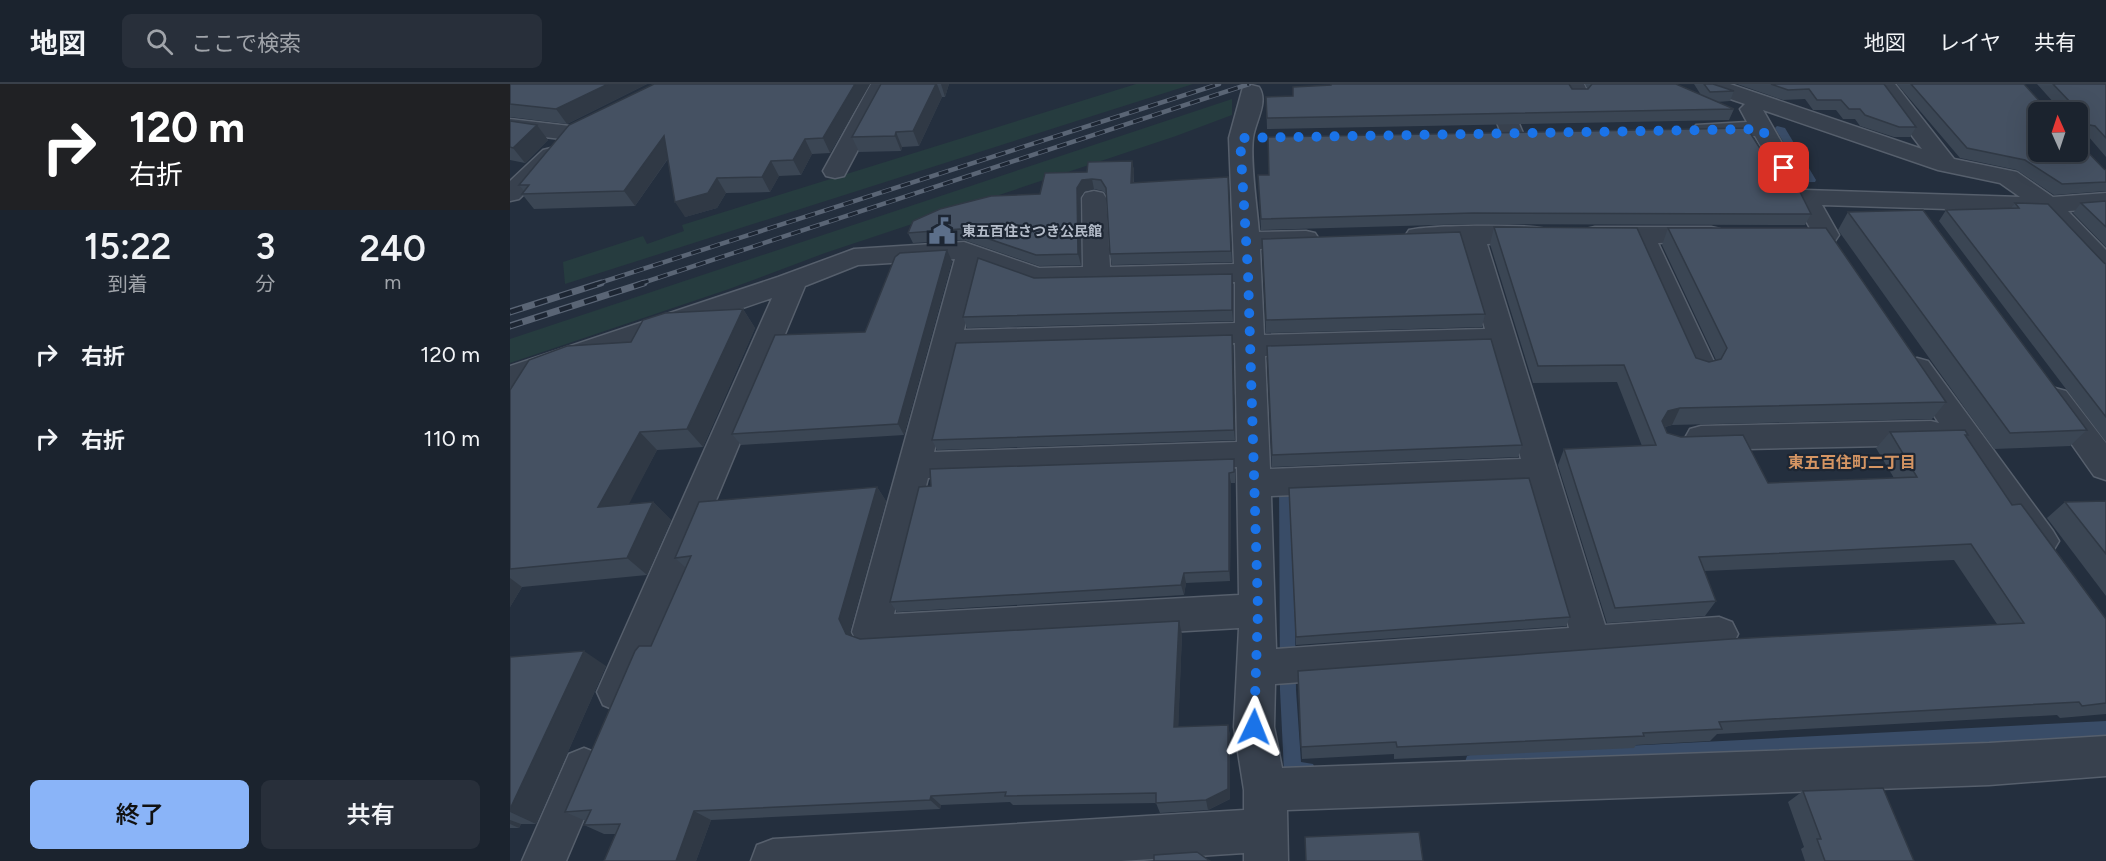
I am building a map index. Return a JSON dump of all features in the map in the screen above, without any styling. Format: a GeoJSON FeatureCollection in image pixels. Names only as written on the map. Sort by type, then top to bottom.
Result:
{"type":"FeatureCollection","features":[{"type":"Feature","properties":{"kind":"street"},"geometry":{"type":"LineString","coordinates":[[835,171],[882,84]]}},
{"type":"Feature","properties":{"kind":"street"},"geometry":{"type":"LineString","coordinates":[[1709,84],[1742,91],[1946,165],[2008,177],[2048,205],[2106,266]]}},
{"type":"Feature","properties":{"kind":"street"},"geometry":{"type":"LineString","coordinates":[[1884,84],[1946,165]]}},
{"type":"Feature","properties":{"kind":"street"},"geometry":{"type":"LineString","coordinates":[[1742,91],[1784,168]]}},
{"type":"Feature","properties":{"kind":"street"},"geometry":{"type":"LineString","coordinates":[[1251,92],[1249,113],[1252,138],[1247,257],[1258,610],[1254,727],[1266,827]]}},
{"type":"Feature","properties":{"kind":"street"},"geometry":{"type":"LineString","coordinates":[[1501,105],[1511,133]]}},
{"type":"Feature","properties":{"kind":"street"},"geometry":{"type":"LineString","coordinates":[[510,126],[579,127],[510,195]]}},
{"type":"Feature","properties":{"kind":"street"},"geometry":{"type":"LineString","coordinates":[[1678,130],[1762,129]]}},
{"type":"Feature","properties":{"kind":"street"},"geometry":{"type":"LineString","coordinates":[[1488,133],[1535,132]]}},
{"type":"Feature","properties":{"kind":"street"},"geometry":{"type":"LineString","coordinates":[[1791,235],[1832,245],[1805,197],[2048,205],[2106,201]]}},
{"type":"Feature","properties":{"kind":"street"},"geometry":{"type":"LineString","coordinates":[[1094,198],[1096,276]]}},
{"type":"Feature","properties":{"kind":"street"},"geometry":{"type":"LineString","coordinates":[[1909,200],[1929,229]]}},
{"type":"Feature","properties":{"kind":"street"},"geometry":{"type":"LineString","coordinates":[[1471,234],[1592,644]]}},
{"type":"Feature","properties":{"kind":"street"},"geometry":{"type":"LineString","coordinates":[[1388,237],[1471,234],[1734,235]]}},
{"type":"Feature","properties":{"kind":"street"},"geometry":{"type":"LineString","coordinates":[[1642,236],[1701,366]]}},
{"type":"Feature","properties":{"kind":"street"},"geometry":{"type":"LineString","coordinates":[[520,382],[854,257],[970,252],[1037,277],[1096,276],[1247,257],[1329,238]]}},
{"type":"Feature","properties":{"kind":"street"},"geometry":{"type":"LineString","coordinates":[[970,252],[871,632],[1258,610]]}},
{"type":"Feature","properties":{"kind":"street"},"geometry":{"type":"LineString","coordinates":[[544,861],[794,280]]}},
{"type":"Feature","properties":{"kind":"street"},"geometry":{"type":"LineString","coordinates":[[947,341],[1502,339]]}},
{"type":"Feature","properties":{"kind":"street"},"geometry":{"type":"LineString","coordinates":[[1900,343],[1960,432],[2057,564]]}},
{"type":"Feature","properties":{"kind":"street"},"geometry":{"type":"LineString","coordinates":[[2042,382],[2106,467]]}},
{"type":"Feature","properties":{"kind":"street"},"geometry":{"type":"LineString","coordinates":[[1672,439],[1960,432]]}},
{"type":"Feature","properties":{"kind":"street"},"geometry":{"type":"LineString","coordinates":[[915,466],[1541,471]]}},
{"type":"Feature","properties":{"kind":"street"},"geometry":{"type":"LineString","coordinates":[[1256,668],[1719,634]]}},
{"type":"Feature","properties":{"kind":"street"},"geometry":{"type":"LineString","coordinates":[[773,861],[1266,827],[1989,764],[2106,756]]}},
{"type":"Feature","properties":{"kind":"green space"},"geometry":{"type":"Polygon","coordinates":[[[1136,84],[1193,84],[565,284],[563,262],[643,236],[647,244],[684,231],[682,225],[1136,84]]]}},
{"type":"Feature","properties":{"kind":"green space"},"geometry":{"type":"Polygon","coordinates":[[[1232,99],[1232,115],[1176,136],[825,253],[729,289],[510,363],[510,339],[1232,99]]]}},
{"type":"Feature","properties":{"kind":"building"},"geometry":{"type":"Polygon","coordinates":[[[510,84],[608,84],[556,109],[510,104],[510,84]]]}},
{"type":"Feature","properties":{"kind":"building"},"geometry":{"type":"Polygon","coordinates":[[[654,84],[855,84],[823,138],[805,139],[793,160],[771,161],[762,177],[717,178],[708,193],[675,202],[664,136],[624,191],[522,194],[529,185],[519,185],[569,125],[654,84]]]}},
{"type":"Feature","properties":{"kind":"building"},"geometry":{"type":"Polygon","coordinates":[[[881,84],[936,84],[913,131],[896,132],[895,136],[852,137],[881,84]]]}},
{"type":"Feature","properties":{"kind":"building"},"geometry":{"type":"Polygon","coordinates":[[[1331,84],[1569,84],[1572,89],[1588,89],[1592,84],[1676,84],[1734,109],[1267,118],[1266,97],[1293,96],[1293,87],[1331,84]]]}},
{"type":"Feature","properties":{"kind":"building"},"geometry":{"type":"Polygon","coordinates":[[[1704,84],[1713,84],[1734,91],[1710,92],[1704,84]]]}},
{"type":"Feature","properties":{"kind":"building"},"geometry":{"type":"Polygon","coordinates":[[[1771,84],[1884,84],[1916,127],[1899,127],[1865,115],[1860,109],[1849,109],[1841,100],[1817,100],[1809,89],[1788,90],[1771,84]]]}},
{"type":"Feature","properties":{"kind":"building"},"geometry":{"type":"Polygon","coordinates":[[[1911,84],[2024,84],[2040,102],[2028,102],[2028,162],[1967,148],[1911,84]]]}},
{"type":"Feature","properties":{"kind":"building"},"geometry":{"type":"Polygon","coordinates":[[[2053,84],[2106,84],[2106,138],[2095,126],[2088,125],[2088,102],[2070,102],[2053,84]]]}},
{"type":"Feature","properties":{"kind":"building"},"geometry":{"type":"Polygon","coordinates":[[[510,121],[537,125],[513,148],[510,147],[510,121]]]}},
{"type":"Feature","properties":{"kind":"building"},"geometry":{"type":"Polygon","coordinates":[[[1747,128],[1782,183],[1795,182],[1811,214],[1473,213],[1261,219],[1258,175],[1269,175],[1268,137],[1747,128]]]}},
{"type":"Feature","properties":{"kind":"building"},"geometry":{"type":"Polygon","coordinates":[[[2088,152],[2106,170],[2106,182],[2062,184],[2028,162],[2088,162],[2088,152]]]}},
{"type":"Feature","properties":{"kind":"building"},"geometry":{"type":"Polygon","coordinates":[[[1132,161],[1131,183],[1228,177],[1231,251],[1110,254],[1106,188],[1101,180],[1092,179],[1082,180],[1077,188],[1078,254],[1036,255],[960,229],[908,233],[913,221],[940,209],[991,196],[1040,194],[1045,173],[1087,172],[1088,162],[1132,161]]]}},
{"type":"Feature","properties":{"kind":"building"},"geometry":{"type":"Polygon","coordinates":[[[2106,201],[2106,227],[2081,203],[2106,201]]]}},
{"type":"Feature","properties":{"kind":"building"},"geometry":{"type":"Polygon","coordinates":[[[2015,203],[2048,204],[2106,264],[2106,417],[1946,210],[2019,208],[2015,203]]]}},
{"type":"Feature","properties":{"kind":"building"},"geometry":{"type":"Polygon","coordinates":[[[1923,210],[2087,430],[2010,433],[1848,212],[1923,210]]]}},
{"type":"Feature","properties":{"kind":"building"},"geometry":{"type":"Polygon","coordinates":[[[1494,227],[1637,228],[1696,358],[1709,362],[1721,359],[1727,348],[1668,228],[1826,228],[1946,402],[1680,408],[1668,411],[1662,421],[1667,433],[1681,437],[1743,435],[1768,483],[1917,477],[1890,432],[1965,430],[1968,435],[1965,435],[2012,505],[2021,504],[2106,619],[2106,703],[2082,706],[2079,702],[1719,722],[1722,729],[1643,733],[1644,736],[1397,747],[1396,742],[1301,747],[1298,671],[1731,639],[2024,623],[1971,544],[1699,557],[1716,601],[1615,608],[1564,449],[1656,445],[1624,365],[1538,366],[1494,227]]]}},
{"type":"Feature","properties":{"kind":"building"},"geometry":{"type":"Polygon","coordinates":[[[1460,232],[1485,314],[1266,320],[1262,239],[1460,232]]]}},
{"type":"Feature","properties":{"kind":"building"},"geometry":{"type":"Polygon","coordinates":[[[947,250],[898,424],[732,434],[775,335],[865,332],[895,257],[900,253],[947,250]]]}},
{"type":"Feature","properties":{"kind":"building"},"geometry":{"type":"Polygon","coordinates":[[[978,258],[1034,278],[1232,274],[1232,310],[963,317],[978,258]]]}},
{"type":"Feature","properties":{"kind":"building"},"geometry":{"type":"Polygon","coordinates":[[[743,309],[687,429],[640,432],[598,507],[653,502],[627,558],[510,569],[510,390],[529,360],[567,346],[631,342],[643,320],[665,313],[743,309]]]}},
{"type":"Feature","properties":{"kind":"building"},"geometry":{"type":"Polygon","coordinates":[[[1232,335],[1234,430],[932,440],[956,343],[1232,335]]]}},
{"type":"Feature","properties":{"kind":"building"},"geometry":{"type":"Polygon","coordinates":[[[1491,339],[1522,445],[1272,455],[1267,346],[1491,339]]]}},
{"type":"Feature","properties":{"kind":"building"},"geometry":{"type":"Polygon","coordinates":[[[1234,459],[1234,472],[1229,473],[1229,571],[1184,573],[1181,585],[890,602],[919,487],[931,486],[930,469],[1234,459]]]}},
{"type":"Feature","properties":{"kind":"building"},"geometry":{"type":"Polygon","coordinates":[[[1529,478],[1570,617],[1296,637],[1289,488],[1529,478]]]}},
{"type":"Feature","properties":{"kind":"building"},"geometry":{"type":"Polygon","coordinates":[[[877,487],[839,619],[846,634],[860,639],[1179,621],[1174,727],[1228,725],[1228,789],[1206,800],[1156,803],[1156,793],[1005,796],[1006,792],[931,796],[930,800],[694,811],[676,861],[604,861],[620,824],[584,825],[591,810],[565,812],[635,651],[639,646],[651,646],[691,556],[675,558],[699,502],[877,487]]]}},
{"type":"Feature","properties":{"kind":"building"},"geometry":{"type":"Polygon","coordinates":[[[2106,501],[2106,554],[2065,502],[2106,501]]]}},
{"type":"Feature","properties":{"kind":"building"},"geometry":{"type":"Polygon","coordinates":[[[584,651],[510,809],[510,657],[584,651]]]}},
{"type":"Feature","properties":{"kind":"building"},"geometry":{"type":"Polygon","coordinates":[[[1883,788],[1914,861],[1825,861],[1817,839],[1821,839],[1803,791],[1883,788]]]}},
{"type":"Feature","properties":{"kind":"building"},"geometry":{"type":"Polygon","coordinates":[[[1419,832],[1423,861],[1306,861],[1305,837],[1419,832]]]}},
{"type":"Feature","properties":{"kind":"building"},"geometry":{"type":"Polygon","coordinates":[[[1197,852],[1210,861],[1154,861],[1154,855],[1197,852]]]}},
{"type":"Feature","properties":{"kind":"waterway"},"geometry":{"type":"LineString","coordinates":[[1762,180],[1811,180],[1780,128]]}},
{"type":"Feature","properties":{"kind":"waterway"},"geometry":{"type":"LineString","coordinates":[[1286,477],[1288,690],[1293,771],[1307,770]]}},
{"type":"Feature","properties":{"kind":"waterway"},"geometry":{"type":"LineString","coordinates":[[1473,762],[2106,729]]}},
{"type":"Feature","properties":{"kind":"railway"},"geometry":{"type":"LineString","coordinates":[[596,284],[1219,84]]}},
{"type":"Feature","properties":{"kind":"railway"},"geometry":{"type":"LineString","coordinates":[[639,284],[1249,84]]}},
{"type":"Feature","properties":{"kind":"railway"},"geometry":{"type":"LineString","coordinates":[[510,312],[601,283]]}},
{"type":"Feature","properties":{"kind":"railway"},"geometry":{"type":"LineString","coordinates":[[510,326],[644,283]]}},
{"type":"Feature","properties":{"kind":"place","name":"東五百住さつき公民館"},"geometry":{"type":"Point","coordinates":[942,231]}},
{"type":"Feature","properties":{"kind":"district","name":"東五百住町二丁目"},"geometry":{"type":"Point","coordinates":[1852,462]}},
{"type":"Feature","properties":{"kind":"route"},"geometry":{"type":"LineString","coordinates":[[1254,727],[1258,610],[1248,273],[1240,138],[1762,129],[1784,168]]}}]}
